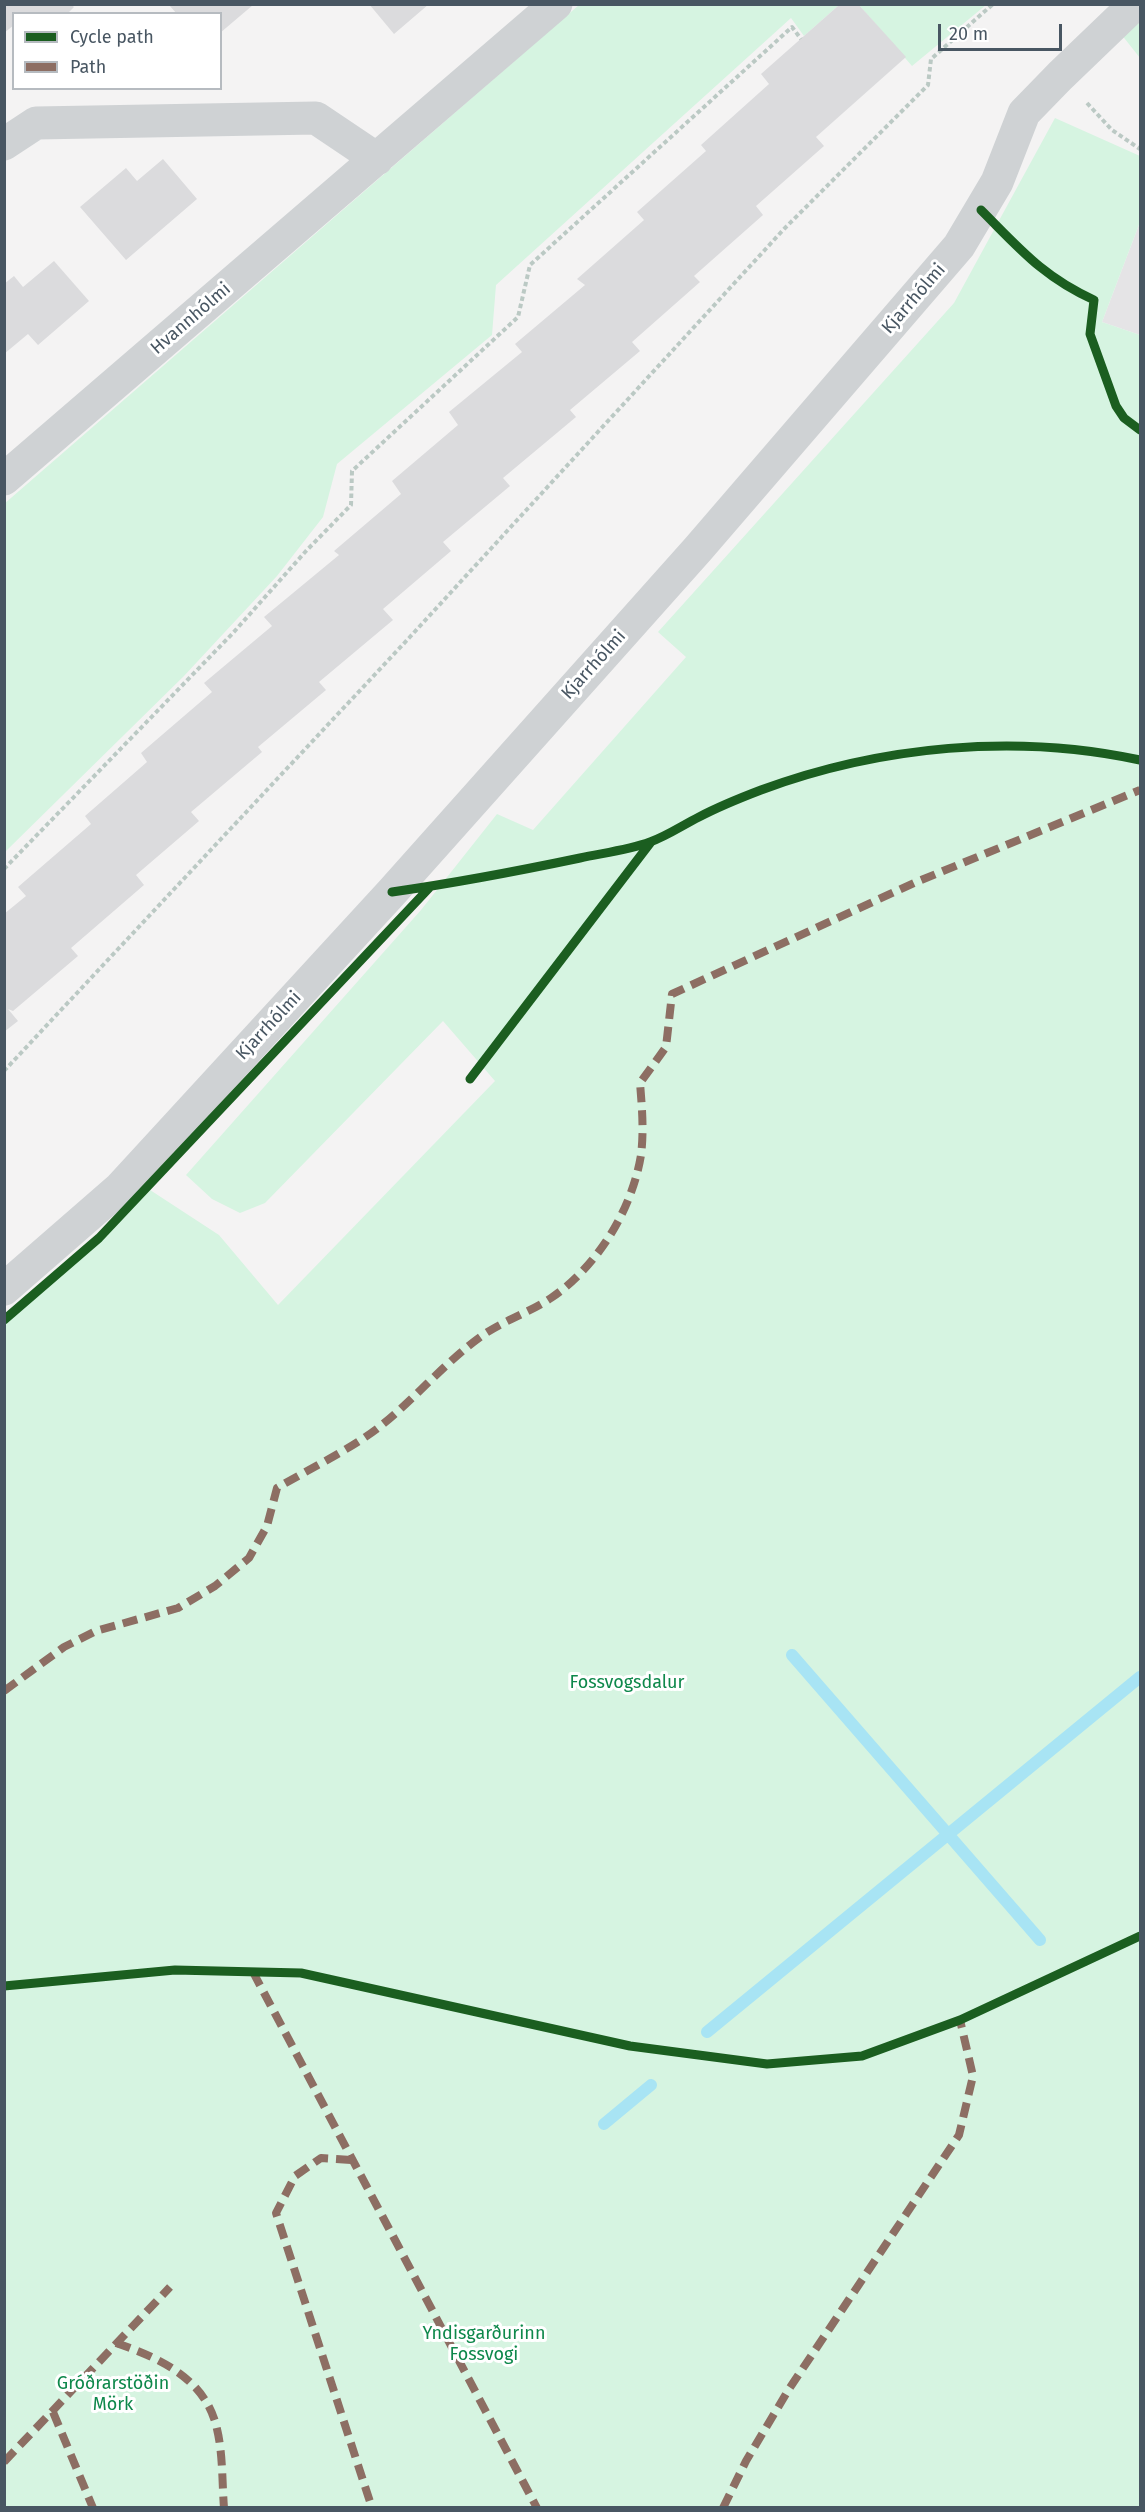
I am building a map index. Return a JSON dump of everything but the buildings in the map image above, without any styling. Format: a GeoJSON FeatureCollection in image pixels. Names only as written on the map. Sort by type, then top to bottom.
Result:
{"type":"FeatureCollection","features":[{"type":"Feature","properties":{"kind":"street","name":"Hvannhólmi"},"geometry":{"type":"LineString","coordinates":[[4,479],[556,4]]}},
{"type":"Feature","properties":{"kind":"street","name":"Kjarrhólmi"},"geometry":{"type":"LineString","coordinates":[[4,1289],[120,1188],[392,892],[770,467],[959,246],[997,182],[1024,113],[1135,4]]}},
{"type":"Feature","properties":{"kind":"street"},"geometry":{"type":"LineString","coordinates":[[4,144],[36,123],[316,118],[377,159]]}},
{"type":"Feature","properties":{"kind":"path"},"geometry":{"type":"LineString","coordinates":[[4,1071],[409,638],[784,229],[928,85],[931,59],[993,4]]}},
{"type":"Feature","properties":{"kind":"path"},"geometry":{"type":"LineString","coordinates":[[4,869],[233,633],[306,550],[351,505],[352,471],[518,316],[530,265],[792,27],[801,39]]}},
{"type":"Feature","properties":{"kind":"path"},"geometry":{"type":"LineString","coordinates":[[1060,76],[1112,130],[1140,149]]}},
{"type":"Feature","properties":{"kind":"shaded area"},"geometry":{"type":"Polygon","coordinates":[[[1140,222],[1140,335],[1102,322],[1140,222]]]}},
{"type":"Feature","properties":{"kind":"green space"},"geometry":{"type":"Polygon","coordinates":[[[579,5],[839,5],[804,36],[791,18],[496,285],[492,335],[337,464],[323,517],[277,576],[184,676],[5,852],[4,504],[579,5]]]}},
{"type":"Feature","properties":{"kind":"green space"},"geometry":{"type":"Polygon","coordinates":[[[859,5],[986,5],[912,66],[859,5]]]}},
{"type":"Feature","properties":{"kind":"green space"},"geometry":{"type":"Polygon","coordinates":[[[1140,18],[1140,58],[1121,34],[1140,18]]]}},
{"type":"Feature","properties":{"kind":"green space","name":"Fossvogsdalur"},"geometry":{"type":"Polygon","coordinates":[[[1055,118],[1140,156],[1140,222],[1102,322],[1140,335],[1140,2507],[5,2507],[5,1320],[99,1238],[147,1188],[219,1235],[278,1305],[495,1081],[443,1021],[265,1203],[240,1213],[212,1199],[186,1175],[421,910],[497,814],[533,830],[686,657],[658,632],[954,303],[1055,118]]]}},
{"type":"Feature","properties":{"kind":"waterway"},"geometry":{"type":"LineString","coordinates":[[792,1655],[1040,1940]]}},
{"type":"Feature","properties":{"kind":"waterway"},"geometry":{"type":"LineString","coordinates":[[707,2032],[1140,1677]]}},
{"type":"Feature","properties":{"kind":"waterway"},"geometry":{"type":"LineString","coordinates":[[604,2124],[651,2085]]}},
{"type":"Feature","properties":{"kind":"marked path"},"geometry":{"type":"LineString","coordinates":[[4,1691],[64,1647],[96,1631],[178,1608],[215,1586],[249,1558],[267,1526],[277,1488],[367,1436],[469,1345],[491,1330],[551,1298],[583,1270],[610,1236],[630,1196],[641,1155],[640,1083],[666,1047],[672,994],[914,883],[1140,790]]}},
{"type":"Feature","properties":{"kind":"marked path"},"geometry":{"type":"LineString","coordinates":[[253,1972],[537,2508]]}},
{"type":"Feature","properties":{"kind":"marked path"},"geometry":{"type":"LineString","coordinates":[[723,2508],[746,2461],[789,2389],[959,2135],[973,2076],[960,2020]]}},
{"type":"Feature","properties":{"kind":"marked path"},"geometry":{"type":"LineString","coordinates":[[351,2160],[321,2158],[295,2176],[276,2213],[372,2508]]}},
{"type":"Feature","properties":{"kind":"marked path"},"geometry":{"type":"LineString","coordinates":[[4,2462],[170,2287]]}},
{"type":"Feature","properties":{"kind":"marked path"},"geometry":{"type":"LineString","coordinates":[[116,2343],[149,2356],[179,2373],[203,2397],[211,2412],[219,2439],[224,2508]]}},
{"type":"Feature","properties":{"kind":"marked path"},"geometry":{"type":"LineString","coordinates":[[53,2412],[93,2508]]}},
{"type":"Feature","properties":{"kind":"cycle path"},"geometry":{"type":"LineString","coordinates":[[981,210],[1033,261],[1060,282],[1094,300],[1090,334],[1116,406],[1124,418],[1140,430]]}},
{"type":"Feature","properties":{"kind":"cycle path"},"geometry":{"type":"LineString","coordinates":[[392,892],[633,847],[656,840],[737,799],[761,790],[806,775],[901,754],[949,748],[1045,747],[1140,760]]}},
{"type":"Feature","properties":{"kind":"cycle path"},"geometry":{"type":"LineString","coordinates":[[470,1079],[651,842]]}},
{"type":"Feature","properties":{"kind":"cycle path"},"geometry":{"type":"LineString","coordinates":[[4,1320],[99,1238],[431,886]]}},
{"type":"Feature","properties":{"kind":"cycle path"},"geometry":{"type":"LineString","coordinates":[[4,1986],[175,1970],[301,1973],[630,2046],[767,2064],[862,2056],[960,2020],[1140,1936]]}},
{"type":"Feature","properties":{"kind":"park label","name":"Yndisgarðurinn Fossvogi"},"geometry":{"type":"Point","coordinates":[484,2344]}},
{"type":"Feature","properties":{"kind":"park label","name":"Gróðrarstöðin Mörk"},"geometry":{"type":"Point","coordinates":[113,2394]}}]}
